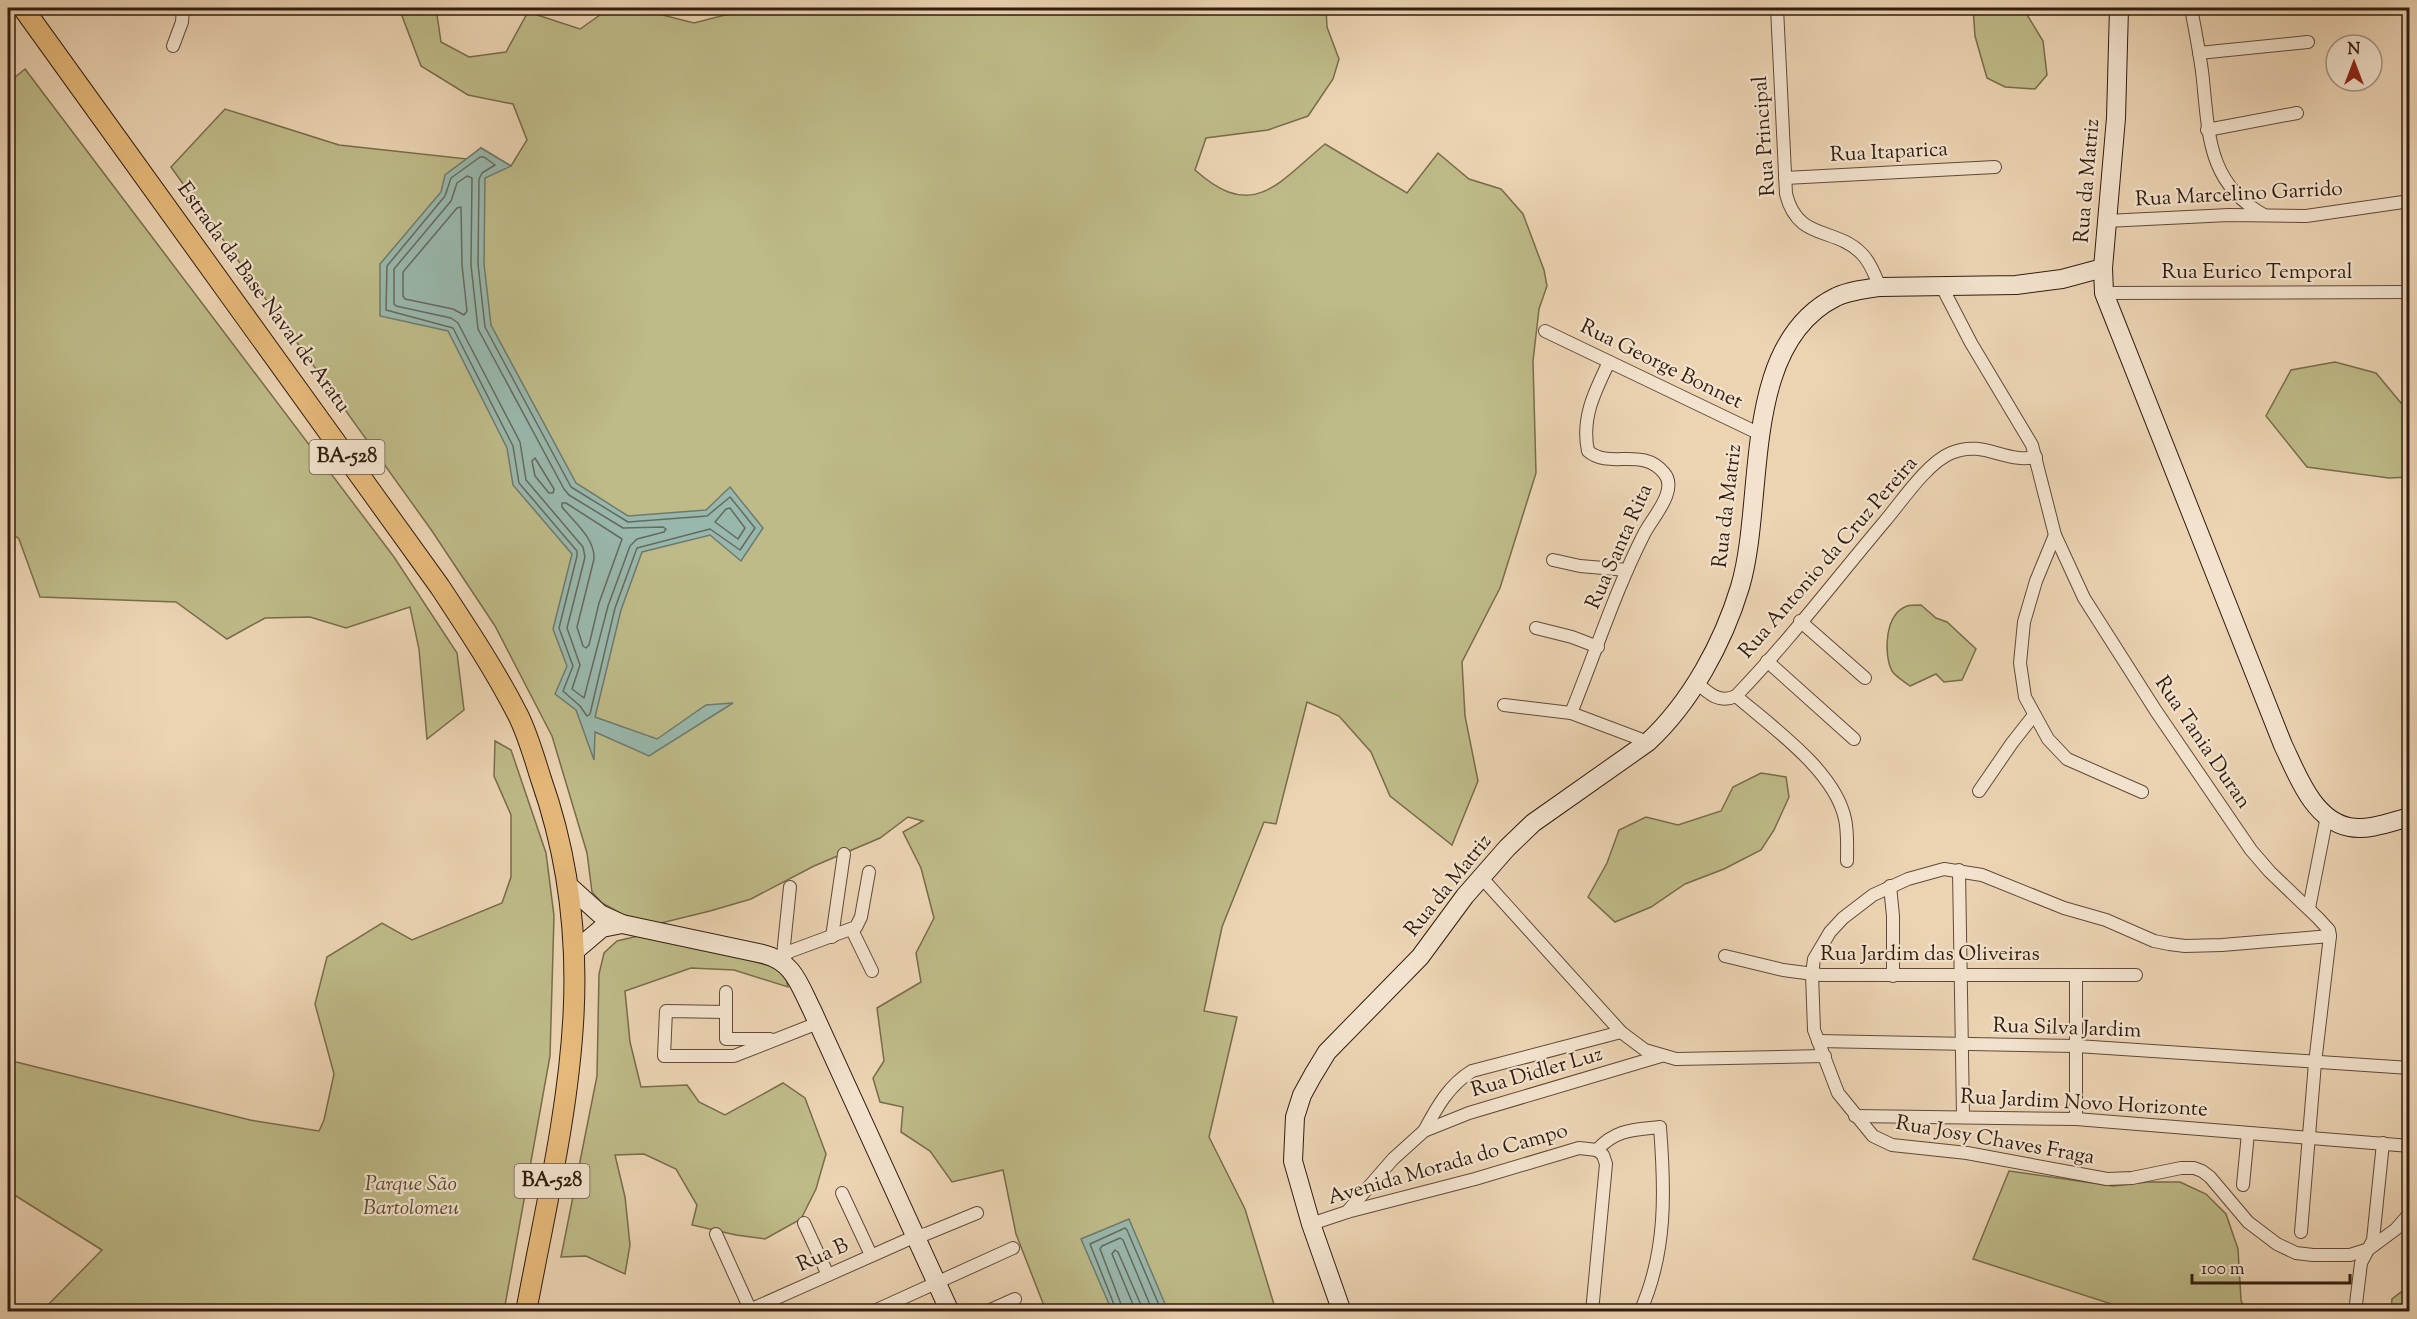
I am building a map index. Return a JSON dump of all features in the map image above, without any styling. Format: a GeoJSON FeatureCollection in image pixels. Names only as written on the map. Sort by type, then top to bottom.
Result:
{"type":"FeatureCollection","features":[{"type":"Feature","properties":{"kind":"main road","name":"Estrada da Base Naval de Aratu"},"geometry":{"type":"LineString","coordinates":[[23,8],[403,534],[470,631],[518,716],[546,792],[560,841],[569,886],[575,951],[576,998],[573,1050],[566,1096],[526,1311]]}},
{"type":"Feature","properties":{"kind":"street"},"geometry":{"type":"LineString","coordinates":[[173,46],[182,22],[183,8]]}},
{"type":"Feature","properties":{"kind":"street","name":"Rua Principal"},"geometry":{"type":"LineString","coordinates":[[1777,8],[1785,178],[1789,206],[1796,218],[1805,226],[1841,240],[1858,251],[1871,266],[1880,287]]}},
{"type":"Feature","properties":{"kind":"street","name":"Rua da Matriz"},"geometry":{"type":"LineString","coordinates":[[1342,1311],[1311,1224],[1293,1161],[1295,1117],[1302,1095],[1327,1052],[1420,957],[1481,877],[1533,823],[1648,742],[1676,714],[1720,639],[1740,586],[1751,532],[1760,434],[1772,380],[1782,354],[1807,318],[1822,305],[1838,296],[1880,287],[1978,287],[2041,283],[2103,268],[2116,118],[2119,8]]}},
{"type":"Feature","properties":{"kind":"street"},"geometry":{"type":"LineString","coordinates":[[2191,8],[2211,147],[2224,179],[2247,206],[2265,216]]}},
{"type":"Feature","properties":{"kind":"street"},"geometry":{"type":"LineString","coordinates":[[2199,53],[2308,42]]}},
{"type":"Feature","properties":{"kind":"street"},"geometry":{"type":"LineString","coordinates":[[2207,130],[2297,113]]}},
{"type":"Feature","properties":{"kind":"street","name":"Rua Itaparica"},"geometry":{"type":"LineString","coordinates":[[1785,178],[1995,167]]}},
{"type":"Feature","properties":{"kind":"street","name":"Rua Marcelino Garrido"},"geometry":{"type":"LineString","coordinates":[[2106,221],[2229,215],[2306,216],[2409,201]]}},
{"type":"Feature","properties":{"kind":"street"},"geometry":{"type":"LineString","coordinates":[[2103,268],[2104,292],[2283,745],[2306,790],[2327,816],[2349,827],[2360,828],[2409,817]]}},
{"type":"Feature","properties":{"kind":"street","name":"Rua Tania Duran"},"geometry":{"type":"LineString","coordinates":[[1942,287],[1971,343],[2032,445],[2055,535],[2084,598],[2216,802],[2251,850],[2270,872],[2309,908],[2329,930],[2330,936]]}},
{"type":"Feature","properties":{"kind":"street","name":"Rua Eurico Temporal"},"geometry":{"type":"LineString","coordinates":[[2104,292],[2409,292]]}},
{"type":"Feature","properties":{"kind":"street","name":"Rua George Bonnet"},"geometry":{"type":"LineString","coordinates":[[1545,331],[1760,434]]}},
{"type":"Feature","properties":{"kind":"street","name":"Rua Santa Rita"},"geometry":{"type":"LineString","coordinates":[[1571,713],[1627,570],[1667,494],[1668,479],[1651,462],[1643,459],[1603,458],[1588,451],[1587,418],[1594,392],[1609,362]]}},
{"type":"Feature","properties":{"kind":"street","name":"Rua Antonio da Cruz Pereira"},"geometry":{"type":"LineString","coordinates":[[1736,696],[1940,459],[1950,453],[1972,447],[1995,451],[2017,459],[2036,457]]}},
{"type":"Feature","properties":{"kind":"street"},"geometry":{"type":"LineString","coordinates":[[2055,535],[2036,581],[2024,622],[2020,663],[2022,686],[2034,715],[2048,739],[2067,759],[2142,792]]}},
{"type":"Feature","properties":{"kind":"street"},"geometry":{"type":"LineString","coordinates":[[1553,560],[1580,566],[1627,570]]}},
{"type":"Feature","properties":{"kind":"street"},"geometry":{"type":"LineString","coordinates":[[1800,621],[1865,678]]}},
{"type":"Feature","properties":{"kind":"street"},"geometry":{"type":"LineString","coordinates":[[1536,628],[1572,637],[1598,647]]}},
{"type":"Feature","properties":{"kind":"street"},"geometry":{"type":"LineString","coordinates":[[1767,661],[1854,739]]}},
{"type":"Feature","properties":{"kind":"street"},"geometry":{"type":"LineString","coordinates":[[1696,682],[1718,699],[1736,696],[1803,755],[1828,781],[1835,791],[1845,819],[1847,861]]}},
{"type":"Feature","properties":{"kind":"street"},"geometry":{"type":"LineString","coordinates":[[1504,705],[1571,713],[1648,742]]}},
{"type":"Feature","properties":{"kind":"street"},"geometry":{"type":"LineString","coordinates":[[1979,791],[2034,715]]}},
{"type":"Feature","properties":{"kind":"street"},"geometry":{"type":"LineString","coordinates":[[2309,908],[2327,816]]}},
{"type":"Feature","properties":{"kind":"street"},"geometry":{"type":"LineString","coordinates":[[832,937],[844,854]]}},
{"type":"Feature","properties":{"kind":"street","name":"Rua Josy Chaves Fraga"},"geometry":{"type":"LineString","coordinates":[[2330,936],[2222,945],[2169,944],[2154,941],[2106,920],[2064,908],[1999,881],[1959,870],[1944,869],[1925,873],[1890,886],[1856,907],[1830,932],[1814,959],[1812,974],[1814,1030],[1838,1093],[1873,1136],[1892,1145],[1967,1153],[2096,1178],[2120,1180],[2181,1168],[2194,1168],[2210,1177],[2248,1222],[2277,1244],[2296,1253],[2333,1256],[2350,1255],[2369,1249]]}},
{"type":"Feature","properties":{"kind":"street"},"geometry":{"type":"LineString","coordinates":[[1959,870],[1963,1116]]}},
{"type":"Feature","properties":{"kind":"street"},"geometry":{"type":"LineString","coordinates":[[569,886],[600,914],[622,924],[781,957],[852,930],[859,923],[869,872]]}},
{"type":"Feature","properties":{"kind":"street"},"geometry":{"type":"LineString","coordinates":[[1481,877],[1621,1032],[1645,1050],[1676,1059],[1825,1056]]}},
{"type":"Feature","properties":{"kind":"street"},"geometry":{"type":"LineString","coordinates":[[790,886],[781,957],[795,977],[818,1023],[950,1311]]}},
{"type":"Feature","properties":{"kind":"street"},"geometry":{"type":"LineString","coordinates":[[1890,886],[1893,916],[1893,976]]}},
{"type":"Feature","properties":{"kind":"street"},"geometry":{"type":"LineString","coordinates":[[575,951],[602,928],[622,924]]}},
{"type":"Feature","properties":{"kind":"street"},"geometry":{"type":"LineString","coordinates":[[852,930],[872,971]]}},
{"type":"Feature","properties":{"kind":"street"},"geometry":{"type":"LineString","coordinates":[[2301,1232],[2315,1063],[2330,936]]}},
{"type":"Feature","properties":{"kind":"street","name":"Rua Jardim das Oliveiras"},"geometry":{"type":"LineString","coordinates":[[1725,956],[1783,970],[1812,974],[2136,975]]}},
{"type":"Feature","properties":{"kind":"street"},"geometry":{"type":"LineString","coordinates":[[2076,975],[2076,1119]]}},
{"type":"Feature","properties":{"kind":"street"},"geometry":{"type":"LineString","coordinates":[[726,992],[726,1039],[778,1039]]}},
{"type":"Feature","properties":{"kind":"street"},"geometry":{"type":"LineString","coordinates":[[726,1012],[666,1011],[664,1056],[734,1056],[818,1023]]}},
{"type":"Feature","properties":{"kind":"street","name":"Rua Didler Luz"},"geometry":{"type":"LineString","coordinates":[[1347,1212],[1392,1159],[1424,1131],[1448,1091],[1459,1079],[1472,1071],[1621,1032]]}},
{"type":"Feature","properties":{"kind":"street","name":"Rua Silva Jardim"},"geometry":{"type":"LineString","coordinates":[[1818,1041],[2077,1046],[2409,1068]]}},
{"type":"Feature","properties":{"kind":"street","name":"Rua Didler Luz"},"geometry":{"type":"LineString","coordinates":[[1424,1131],[1477,1110],[1661,1056]]}},
{"type":"Feature","properties":{"kind":"street","name":"Rua Jardim Novo Horizonte"},"geometry":{"type":"LineString","coordinates":[[1855,1116],[2076,1119],[2409,1146]]}},
{"type":"Feature","properties":{"kind":"street","name":"Avenida Morada do Campo"},"geometry":{"type":"LineString","coordinates":[[1311,1224],[1579,1148],[1598,1150],[1608,1138],[1617,1134],[1660,1127],[1663,1168],[1662,1229],[1658,1258],[1640,1311]]}},
{"type":"Feature","properties":{"kind":"street"},"geometry":{"type":"LineString","coordinates":[[2243,1185],[2248,1133]]}},
{"type":"Feature","properties":{"kind":"street"},"geometry":{"type":"LineString","coordinates":[[2355,1311],[2361,1263],[2373,1240],[2383,1143]]}},
{"type":"Feature","properties":{"kind":"street"},"geometry":{"type":"LineString","coordinates":[[1592,1311],[1606,1164],[1603,1155],[1598,1150]]}},
{"type":"Feature","properties":{"kind":"street"},"geometry":{"type":"LineString","coordinates":[[843,1192],[871,1255]]}},
{"type":"Feature","properties":{"kind":"street","name":"Rua B"},"geometry":{"type":"LineString","coordinates":[[748,1310],[871,1255],[977,1213]]}},
{"type":"Feature","properties":{"kind":"street"},"geometry":{"type":"LineString","coordinates":[[2369,1249],[2396,1229],[2409,1213]]}},
{"type":"Feature","properties":{"kind":"street"},"geometry":{"type":"LineString","coordinates":[[804,1223],[828,1275]]}},
{"type":"Feature","properties":{"kind":"street"},"geometry":{"type":"LineString","coordinates":[[716,1234],[748,1310]]}},
{"type":"Feature","properties":{"kind":"street"},"geometry":{"type":"LineString","coordinates":[[872,1311],[1013,1248]]}},
{"type":"Feature","properties":{"kind":"street"},"geometry":{"type":"LineString","coordinates":[[986,1311],[1015,1299]]}},
{"type":"Feature","properties":{"kind":"green space"},"geometry":{"type":"Polygon","coordinates":[[[399,8],[436,8],[441,42],[469,57],[506,52],[528,12],[580,29],[610,8],[635,8],[694,23],[752,8],[1326,8],[1327,27],[1339,59],[1333,79],[1308,116],[1268,130],[1206,138],[1195,170],[1215,185],[1233,194],[1249,195],[1264,192],[1278,184],[1325,144],[1407,193],[1438,153],[1469,179],[1501,189],[1523,214],[1544,270],[1547,286],[1539,309],[1533,361],[1536,473],[1500,588],[1462,662],[1465,716],[1478,781],[1452,845],[1390,796],[1371,752],[1339,716],[1307,702],[1276,824],[1264,822],[1222,927],[1204,1011],[1237,1017],[1209,1137],[1245,1209],[1276,1311],[1046,1311],[1016,1234],[1003,1170],[952,1182],[930,1151],[901,1132],[903,1107],[880,1102],[873,1078],[884,1061],[877,1008],[921,982],[916,953],[934,918],[921,868],[903,832],[923,821],[908,817],[880,838],[814,866],[751,899],[657,924],[624,915],[602,903],[592,892],[587,853],[552,736],[495,626],[432,531],[171,167],[225,109],[339,145],[467,159],[481,148],[511,166],[527,140],[513,104],[468,95],[421,66],[399,8]]]}},
{"type":"Feature","properties":{"kind":"green space"},"geometry":{"type":"Polygon","coordinates":[[[1973,8],[2023,8],[2043,41],[2047,75],[2035,89],[2005,87],[1987,78],[1975,36],[1973,8]]]}},
{"type":"Feature","properties":{"kind":"green space"},"geometry":{"type":"Polygon","coordinates":[[[25,69],[394,557],[457,653],[464,710],[427,739],[419,649],[410,607],[346,628],[310,617],[265,618],[227,639],[176,602],[40,597],[19,539],[8,530],[8,83],[25,69]]]}},
{"type":"Feature","properties":{"kind":"green space"},"geometry":{"type":"Polygon","coordinates":[[[2335,362],[2376,373],[2401,403],[2409,404],[2409,477],[2389,478],[2307,467],[2266,416],[2291,370],[2335,362]]]}},
{"type":"Feature","properties":{"kind":"green space"},"geometry":{"type":"Polygon","coordinates":[[[1921,605],[1936,618],[1947,622],[1976,649],[1962,680],[1944,682],[1936,674],[1910,686],[1892,671],[1887,654],[1890,625],[1900,610],[1907,606],[1921,605]]]}},
{"type":"Feature","properties":{"kind":"green space","name":"Parque São Bartolomeu"},"geometry":{"type":"Polygon","coordinates":[[[495,741],[511,750],[546,853],[554,916],[550,1056],[504,1311],[42,1311],[102,1250],[8,1191],[8,1060],[250,1120],[319,1131],[324,1120],[334,1074],[315,1004],[327,957],[382,923],[412,940],[502,903],[511,877],[511,815],[494,776],[495,741]]]}},
{"type":"Feature","properties":{"kind":"green space"},"geometry":{"type":"Polygon","coordinates":[[[1761,773],[1786,777],[1789,797],[1774,830],[1761,850],[1724,869],[1685,884],[1651,907],[1615,922],[1588,897],[1607,863],[1619,830],[1646,817],[1678,825],[1721,811],[1733,787],[1761,773]]]}},
{"type":"Feature","properties":{"kind":"green space"},"geometry":{"type":"Polygon","coordinates":[[[638,936],[749,960],[784,970],[788,987],[734,970],[691,968],[625,991],[630,1042],[641,1087],[687,1085],[699,1102],[725,1115],[783,1083],[805,1098],[826,1154],[816,1189],[801,1219],[765,1239],[692,1225],[697,1205],[676,1169],[644,1154],[615,1155],[625,1197],[630,1245],[625,1274],[586,1256],[561,1257],[597,1076],[599,974],[604,953],[617,941],[638,936]]]}},
{"type":"Feature","properties":{"kind":"green space"},"geometry":{"type":"Polygon","coordinates":[[[2009,1171],[2113,1186],[2148,1182],[2180,1182],[2206,1194],[2226,1214],[2238,1249],[2241,1300],[2245,1311],[2133,1311],[1973,1259],[2009,1171]]]}},
{"type":"Feature","properties":{"kind":"green space"},"geometry":{"type":"Polygon","coordinates":[[[2409,1286],[2409,1311],[2391,1311],[2392,1299],[2409,1286]]]}},
{"type":"Feature","properties":{"kind":"water"},"geometry":{"type":"Polygon","coordinates":[[[481,148],[511,166],[485,178],[484,264],[491,325],[576,483],[628,516],[706,510],[730,487],[763,528],[741,561],[710,535],[642,552],[621,610],[595,717],[657,739],[706,705],[733,703],[649,756],[595,732],[594,760],[576,710],[555,694],[567,666],[553,629],[572,554],[513,485],[507,448],[448,331],[380,316],[380,264],[441,192],[445,175],[481,148]]]}},
{"type":"Feature","properties":{"kind":"water"},"geometry":{"type":"Polygon","coordinates":[[[1129,1219],[1168,1311],[1112,1311],[1081,1239],[1129,1219]]]}}]}
